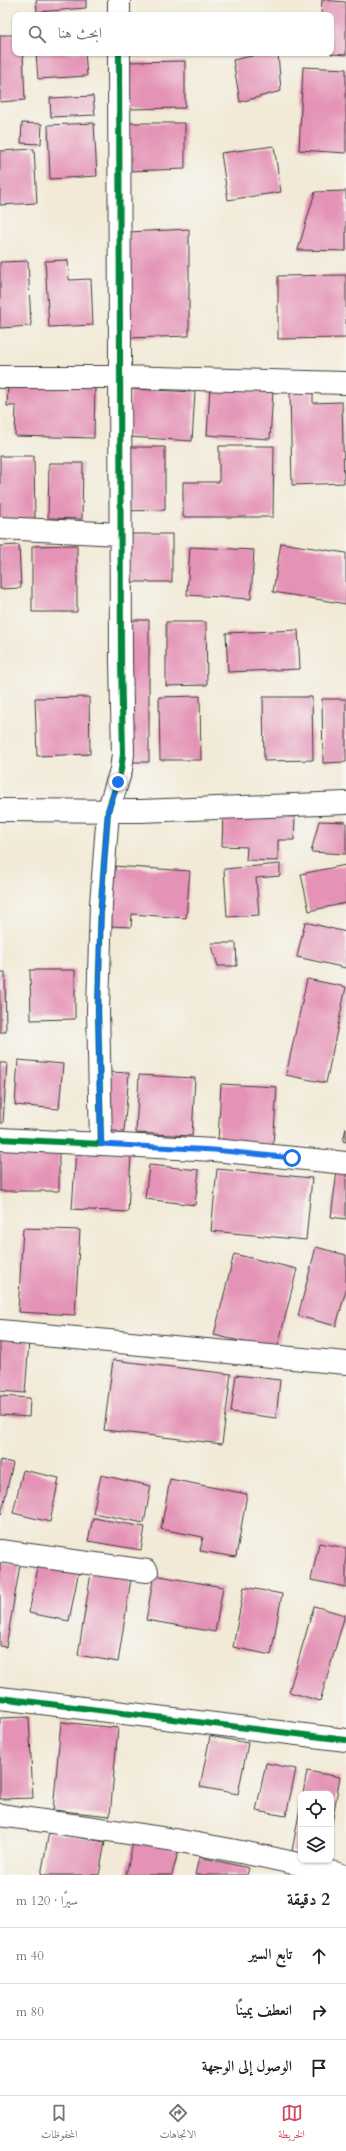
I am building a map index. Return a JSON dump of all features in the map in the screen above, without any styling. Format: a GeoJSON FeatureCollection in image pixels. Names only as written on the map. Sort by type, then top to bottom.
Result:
{"type":"FeatureCollection","features":[{"type":"Feature","properties":{"kind":"street"},"geometry":{"type":"LineString","coordinates":[[119,0],[119,12]]}},
{"type":"Feature","properties":{"kind":"street"},"geometry":{"type":"LineString","coordinates":[[101,1144],[98,1010],[101,904],[108,811],[121,770],[123,754],[120,534],[119,56]]}},
{"type":"Feature","properties":{"kind":"street"},"geometry":{"type":"LineString","coordinates":[[0,377],[120,377],[346,383]]}},
{"type":"Feature","properties":{"kind":"street"},"geometry":{"type":"LineString","coordinates":[[0,528],[120,534]]}},
{"type":"Feature","properties":{"kind":"street"},"geometry":{"type":"LineString","coordinates":[[0,810],[108,811],[346,803]]}},
{"type":"Feature","properties":{"kind":"street"},"geometry":{"type":"LineString","coordinates":[[0,1139],[214,1150],[346,1163]]}},
{"type":"Feature","properties":{"kind":"street"},"geometry":{"type":"LineString","coordinates":[[0,1331],[346,1363]]}},
{"type":"Feature","properties":{"kind":"street"},"geometry":{"type":"LineString","coordinates":[[0,1551],[147,1570]]}},
{"type":"Feature","properties":{"kind":"street"},"geometry":{"type":"LineString","coordinates":[[0,1698],[346,1740]]}},
{"type":"Feature","properties":{"kind":"street"},"geometry":{"type":"LineString","coordinates":[[0,1815],[178,1839],[312,1867],[342,1875]]}},
{"type":"Feature","properties":{"kind":"building"},"geometry":{"type":"Polygon","coordinates":[[[36,0],[86,0],[86,8],[37,12],[36,0]]]}},
{"type":"Feature","properties":{"kind":"building"},"geometry":{"type":"Polygon","coordinates":[[[322,0],[346,2],[346,55],[334,54],[334,12],[321,12],[322,0]]]}},
{"type":"Feature","properties":{"kind":"building"},"geometry":{"type":"Polygon","coordinates":[[[0,35],[12,35],[12,56],[23,56],[25,100],[0,102],[0,35]]]}},
{"type":"Feature","properties":{"kind":"building"},"geometry":{"type":"Polygon","coordinates":[[[36,56],[85,56],[87,76],[38,79],[36,56]]]}},
{"type":"Feature","properties":{"kind":"building"},"geometry":{"type":"Polygon","coordinates":[[[251,56],[278,56],[281,91],[240,102],[233,60],[251,56]]]}},
{"type":"Feature","properties":{"kind":"building"},"geometry":{"type":"Polygon","coordinates":[[[185,61],[185,108],[128,109],[127,62],[185,61]]]}},
{"type":"Feature","properties":{"kind":"building"},"geometry":{"type":"Polygon","coordinates":[[[303,67],[346,69],[346,153],[299,150],[303,67]]]}},
{"type":"Feature","properties":{"kind":"building"},"geometry":{"type":"Polygon","coordinates":[[[93,96],[95,115],[51,117],[50,98],[93,96]]]}},
{"type":"Feature","properties":{"kind":"building"},"geometry":{"type":"Polygon","coordinates":[[[22,123],[42,124],[41,144],[21,143],[22,123]]]}},
{"type":"Feature","properties":{"kind":"building"},"geometry":{"type":"Polygon","coordinates":[[[94,123],[97,176],[50,179],[48,125],[94,123]]]}},
{"type":"Feature","properties":{"kind":"building"},"geometry":{"type":"Polygon","coordinates":[[[127,123],[185,123],[185,169],[128,171],[127,123]]]}},
{"type":"Feature","properties":{"kind":"building"},"geometry":{"type":"Polygon","coordinates":[[[274,146],[281,192],[228,200],[221,153],[274,146]]]}},
{"type":"Feature","properties":{"kind":"building"},"geometry":{"type":"Polygon","coordinates":[[[34,149],[37,203],[0,205],[0,151],[34,149]]]}},
{"type":"Feature","properties":{"kind":"building"},"geometry":{"type":"Polygon","coordinates":[[[346,191],[346,251],[298,250],[315,192],[346,191]]]}},
{"type":"Feature","properties":{"kind":"building"},"geometry":{"type":"Polygon","coordinates":[[[189,229],[189,336],[128,338],[128,232],[189,229]]]}},
{"type":"Feature","properties":{"kind":"building"},"geometry":{"type":"Polygon","coordinates":[[[68,260],[69,280],[91,279],[93,325],[49,327],[45,261],[68,260]]]}},
{"type":"Feature","properties":{"kind":"building"},"geometry":{"type":"Polygon","coordinates":[[[28,261],[31,326],[0,328],[0,262],[28,261]]]}},
{"type":"Feature","properties":{"kind":"building"},"geometry":{"type":"Polygon","coordinates":[[[346,275],[346,338],[278,339],[278,276],[346,275]]]}},
{"type":"Feature","properties":{"kind":"building"},"geometry":{"type":"Polygon","coordinates":[[[8,384],[95,386],[94,438],[15,436],[16,406],[7,406],[8,384]]]}},
{"type":"Feature","properties":{"kind":"building"},"geometry":{"type":"Polygon","coordinates":[[[210,387],[273,391],[270,439],[207,435],[210,387]]]}},
{"type":"Feature","properties":{"kind":"building"},"geometry":{"type":"Polygon","coordinates":[[[131,389],[195,392],[192,441],[128,437],[131,389]]]}},
{"type":"Feature","properties":{"kind":"building"},"geometry":{"type":"Polygon","coordinates":[[[313,389],[313,403],[342,402],[344,483],[292,485],[290,390],[313,389]]]}},
{"type":"Feature","properties":{"kind":"building"},"geometry":{"type":"Polygon","coordinates":[[[219,446],[274,446],[273,517],[183,517],[183,482],[219,482],[219,446]]]}},
{"type":"Feature","properties":{"kind":"building"},"geometry":{"type":"Polygon","coordinates":[[[124,447],[165,447],[165,510],[125,511],[124,447]]]}},
{"type":"Feature","properties":{"kind":"building"},"geometry":{"type":"Polygon","coordinates":[[[0,456],[34,456],[35,522],[0,522],[0,456]]]}},
{"type":"Feature","properties":{"kind":"building"},"geometry":{"type":"Polygon","coordinates":[[[49,463],[83,463],[82,519],[48,518],[49,463]]]}},
{"type":"Feature","properties":{"kind":"building"},"geometry":{"type":"Polygon","coordinates":[[[127,534],[172,534],[172,582],[127,582],[127,534]]]}},
{"type":"Feature","properties":{"kind":"building"},"geometry":{"type":"Polygon","coordinates":[[[281,543],[346,553],[346,604],[273,592],[281,543]]]}},
{"type":"Feature","properties":{"kind":"building"},"geometry":{"type":"Polygon","coordinates":[[[19,545],[21,588],[0,589],[0,546],[19,545]]]}},
{"type":"Feature","properties":{"kind":"building"},"geometry":{"type":"Polygon","coordinates":[[[77,545],[77,612],[32,612],[32,546],[77,545]]]}},
{"type":"Feature","properties":{"kind":"building"},"geometry":{"type":"Polygon","coordinates":[[[190,547],[254,550],[251,599],[187,595],[190,547]]]}},
{"type":"Feature","properties":{"kind":"building"},"geometry":{"type":"Polygon","coordinates":[[[126,620],[149,620],[149,762],[127,762],[126,620]]]}},
{"type":"Feature","properties":{"kind":"building"},"geometry":{"type":"Polygon","coordinates":[[[166,622],[206,622],[207,685],[166,686],[166,622]]]}},
{"type":"Feature","properties":{"kind":"building"},"geometry":{"type":"Polygon","coordinates":[[[298,630],[300,669],[228,672],[226,633],[298,630]]]}},
{"type":"Feature","properties":{"kind":"building"},"geometry":{"type":"Polygon","coordinates":[[[200,696],[201,760],[160,760],[159,697],[200,696]]]}},
{"type":"Feature","properties":{"kind":"building"},"geometry":{"type":"Polygon","coordinates":[[[89,697],[90,754],[37,756],[35,698],[89,697]]]}},
{"type":"Feature","properties":{"kind":"building"},"geometry":{"type":"Polygon","coordinates":[[[263,697],[312,697],[313,760],[264,761],[263,697]]]}},
{"type":"Feature","properties":{"kind":"building"},"geometry":{"type":"Polygon","coordinates":[[[322,699],[346,699],[346,762],[323,763],[322,699]]]}},
{"type":"Feature","properties":{"kind":"building"},"geometry":{"type":"Polygon","coordinates":[[[223,814],[295,817],[294,840],[278,840],[278,861],[246,860],[247,847],[222,846],[223,814]]]}},
{"type":"Feature","properties":{"kind":"building"},"geometry":{"type":"Polygon","coordinates":[[[319,821],[346,822],[346,854],[311,852],[319,821]]]}},
{"type":"Feature","properties":{"kind":"building"},"geometry":{"type":"Polygon","coordinates":[[[280,864],[280,876],[256,878],[259,915],[227,917],[224,869],[280,864]]]}},
{"type":"Feature","properties":{"kind":"building"},"geometry":{"type":"Polygon","coordinates":[[[346,865],[346,903],[309,911],[301,874],[346,865]]]}},
{"type":"Feature","properties":{"kind":"building"},"geometry":{"type":"Polygon","coordinates":[[[113,866],[190,871],[186,918],[132,914],[131,927],[109,926],[113,866]]]}},
{"type":"Feature","properties":{"kind":"building"},"geometry":{"type":"Polygon","coordinates":[[[305,922],[346,932],[346,968],[297,957],[305,922]]]}},
{"type":"Feature","properties":{"kind":"building"},"geometry":{"type":"Polygon","coordinates":[[[211,943],[236,943],[237,966],[218,966],[211,943]]]}},
{"type":"Feature","properties":{"kind":"building"},"geometry":{"type":"Polygon","coordinates":[[[30,970],[75,970],[75,1019],[31,1020],[30,970]]]}},
{"type":"Feature","properties":{"kind":"building"},"geometry":{"type":"Polygon","coordinates":[[[0,972],[5,972],[6,1032],[0,1032],[0,972]]]}},
{"type":"Feature","properties":{"kind":"building"},"geometry":{"type":"Polygon","coordinates":[[[307,979],[346,987],[326,1083],[286,1075],[307,979]]]}},
{"type":"Feature","properties":{"kind":"building"},"geometry":{"type":"Polygon","coordinates":[[[18,1060],[63,1064],[59,1109],[15,1105],[18,1060]]]}},
{"type":"Feature","properties":{"kind":"building"},"geometry":{"type":"Polygon","coordinates":[[[0,1063],[7,1063],[3,1123],[0,1123],[0,1063]]]}},
{"type":"Feature","properties":{"kind":"building"},"geometry":{"type":"Polygon","coordinates":[[[110,1072],[129,1073],[124,1132],[104,1130],[110,1072]]]}},
{"type":"Feature","properties":{"kind":"building"},"geometry":{"type":"Polygon","coordinates":[[[139,1075],[195,1078],[192,1136],[136,1133],[139,1075]]]}},
{"type":"Feature","properties":{"kind":"building"},"geometry":{"type":"Polygon","coordinates":[[[221,1084],[277,1087],[273,1145],[218,1142],[221,1084]]]}},
{"type":"Feature","properties":{"kind":"building"},"geometry":{"type":"Polygon","coordinates":[[[346,1128],[346,1142],[343,1141],[346,1128]]]}},
{"type":"Feature","properties":{"kind":"building"},"geometry":{"type":"Polygon","coordinates":[[[0,1150],[59,1150],[59,1191],[0,1191],[0,1150]]]}},
{"type":"Feature","properties":{"kind":"building"},"geometry":{"type":"Polygon","coordinates":[[[76,1150],[131,1153],[128,1212],[72,1209],[76,1150]]]}},
{"type":"Feature","properties":{"kind":"building"},"geometry":{"type":"Polygon","coordinates":[[[149,1165],[199,1170],[195,1205],[145,1199],[149,1165]]]}},
{"type":"Feature","properties":{"kind":"building"},"geometry":{"type":"Polygon","coordinates":[[[217,1169],[312,1178],[306,1240],[211,1231],[217,1169]]]}},
{"type":"Feature","properties":{"kind":"building"},"geometry":{"type":"Polygon","coordinates":[[[337,1171],[346,1173],[346,1219],[331,1217],[337,1171]]]}},
{"type":"Feature","properties":{"kind":"building"},"geometry":{"type":"Polygon","coordinates":[[[23,1228],[80,1230],[75,1315],[18,1312],[23,1228]]]}},
{"type":"Feature","properties":{"kind":"building"},"geometry":{"type":"Polygon","coordinates":[[[316,1247],[346,1255],[346,1290],[336,1326],[298,1316],[316,1247]]]}},
{"type":"Feature","properties":{"kind":"building"},"geometry":{"type":"Polygon","coordinates":[[[234,1254],[297,1269],[277,1350],[214,1335],[234,1254]]]}},
{"type":"Feature","properties":{"kind":"building"},"geometry":{"type":"Polygon","coordinates":[[[0,1338],[29,1341],[25,1393],[0,1391],[0,1338]]]}},
{"type":"Feature","properties":{"kind":"building"},"geometry":{"type":"Polygon","coordinates":[[[113,1360],[231,1374],[222,1444],[104,1430],[113,1360]]]}},
{"type":"Feature","properties":{"kind":"building"},"geometry":{"type":"Polygon","coordinates":[[[236,1375],[280,1380],[276,1418],[231,1412],[236,1375]]]}},
{"type":"Feature","properties":{"kind":"building"},"geometry":{"type":"Polygon","coordinates":[[[0,1396],[30,1398],[29,1417],[0,1415],[0,1396]]]}},
{"type":"Feature","properties":{"kind":"building"},"geometry":{"type":"Polygon","coordinates":[[[0,1460],[13,1463],[1,1515],[0,1515],[0,1460]]]}},
{"type":"Feature","properties":{"kind":"building"},"geometry":{"type":"Polygon","coordinates":[[[23,1470],[59,1478],[50,1522],[13,1513],[23,1470]]]}},
{"type":"Feature","properties":{"kind":"building"},"geometry":{"type":"Polygon","coordinates":[[[101,1475],[151,1486],[144,1523],[93,1513],[101,1475]]]}},
{"type":"Feature","properties":{"kind":"building"},"geometry":{"type":"Polygon","coordinates":[[[170,1479],[247,1494],[236,1557],[200,1551],[203,1537],[161,1529],[170,1479]]]}},
{"type":"Feature","properties":{"kind":"building"},"geometry":{"type":"Polygon","coordinates":[[[93,1518],[145,1527],[141,1550],[88,1541],[93,1518]]]}},
{"type":"Feature","properties":{"kind":"building"},"geometry":{"type":"Polygon","coordinates":[[[319,1543],[346,1548],[346,1587],[311,1580],[319,1543]]]}},
{"type":"Feature","properties":{"kind":"building"},"geometry":{"type":"Polygon","coordinates":[[[0,1561],[20,1565],[6,1647],[0,1646],[0,1561]]]}},
{"type":"Feature","properties":{"kind":"building"},"geometry":{"type":"Polygon","coordinates":[[[39,1562],[79,1570],[69,1621],[29,1613],[39,1562]]]}},
{"type":"Feature","properties":{"kind":"building"},"geometry":{"type":"Polygon","coordinates":[[[91,1573],[131,1579],[118,1662],[78,1655],[91,1573]]]}},
{"type":"Feature","properties":{"kind":"building"},"geometry":{"type":"Polygon","coordinates":[[[154,1575],[223,1587],[215,1632],[146,1620],[154,1575]]]}},
{"type":"Feature","properties":{"kind":"building"},"geometry":{"type":"Polygon","coordinates":[[[244,1587],[282,1594],[271,1655],[233,1647],[244,1587]]]}},
{"type":"Feature","properties":{"kind":"building"},"geometry":{"type":"Polygon","coordinates":[[[314,1606],[345,1615],[320,1701],[289,1692],[314,1606]]]}},
{"type":"Feature","properties":{"kind":"building"},"geometry":{"type":"Polygon","coordinates":[[[29,1717],[33,1798],[0,1799],[0,1718],[29,1717]]]}},
{"type":"Feature","properties":{"kind":"building"},"geometry":{"type":"Polygon","coordinates":[[[61,1722],[118,1728],[110,1816],[53,1810],[61,1722]]]}},
{"type":"Feature","properties":{"kind":"building"},"geometry":{"type":"Polygon","coordinates":[[[210,1736],[248,1743],[238,1794],[200,1787],[210,1736]]]}},
{"type":"Feature","properties":{"kind":"building"},"geometry":{"type":"Polygon","coordinates":[[[266,1763],[296,1769],[286,1816],[256,1811],[266,1763]]]}},
{"type":"Feature","properties":{"kind":"building"},"geometry":{"type":"Polygon","coordinates":[[[307,1771],[340,1777],[334,1812],[334,1791],[304,1791],[307,1771]]]}},
{"type":"Feature","properties":{"kind":"building"},"geometry":{"type":"Polygon","coordinates":[[[298,1819],[298,1852],[292,1851],[298,1819]]]}},
{"type":"Feature","properties":{"kind":"building"},"geometry":{"type":"Polygon","coordinates":[[[49,1832],[105,1842],[99,1875],[41,1875],[49,1832]]]}},
{"type":"Feature","properties":{"kind":"building"},"geometry":{"type":"Polygon","coordinates":[[[134,1838],[179,1848],[172,1875],[126,1875],[134,1838]]]}},
{"type":"Feature","properties":{"kind":"building"},"geometry":{"type":"Polygon","coordinates":[[[199,1857],[249,1868],[247,1875],[195,1875],[199,1857]]]}},
{"type":"Feature","properties":{"kind":"cycle path"},"geometry":{"type":"LineString","coordinates":[[0,1139],[101,1144],[98,1010],[101,904],[108,811],[121,770],[123,754],[121,660],[119,56]]}},
{"type":"Feature","properties":{"kind":"cycle path"},"geometry":{"type":"LineString","coordinates":[[0,1698],[346,1740]]}},
{"type":"Feature","properties":{"kind":"route"},"geometry":{"type":"LineString","coordinates":[[118,782],[108,811],[101,904],[98,1055],[101,1144],[214,1150],[292,1158]]}}]}
